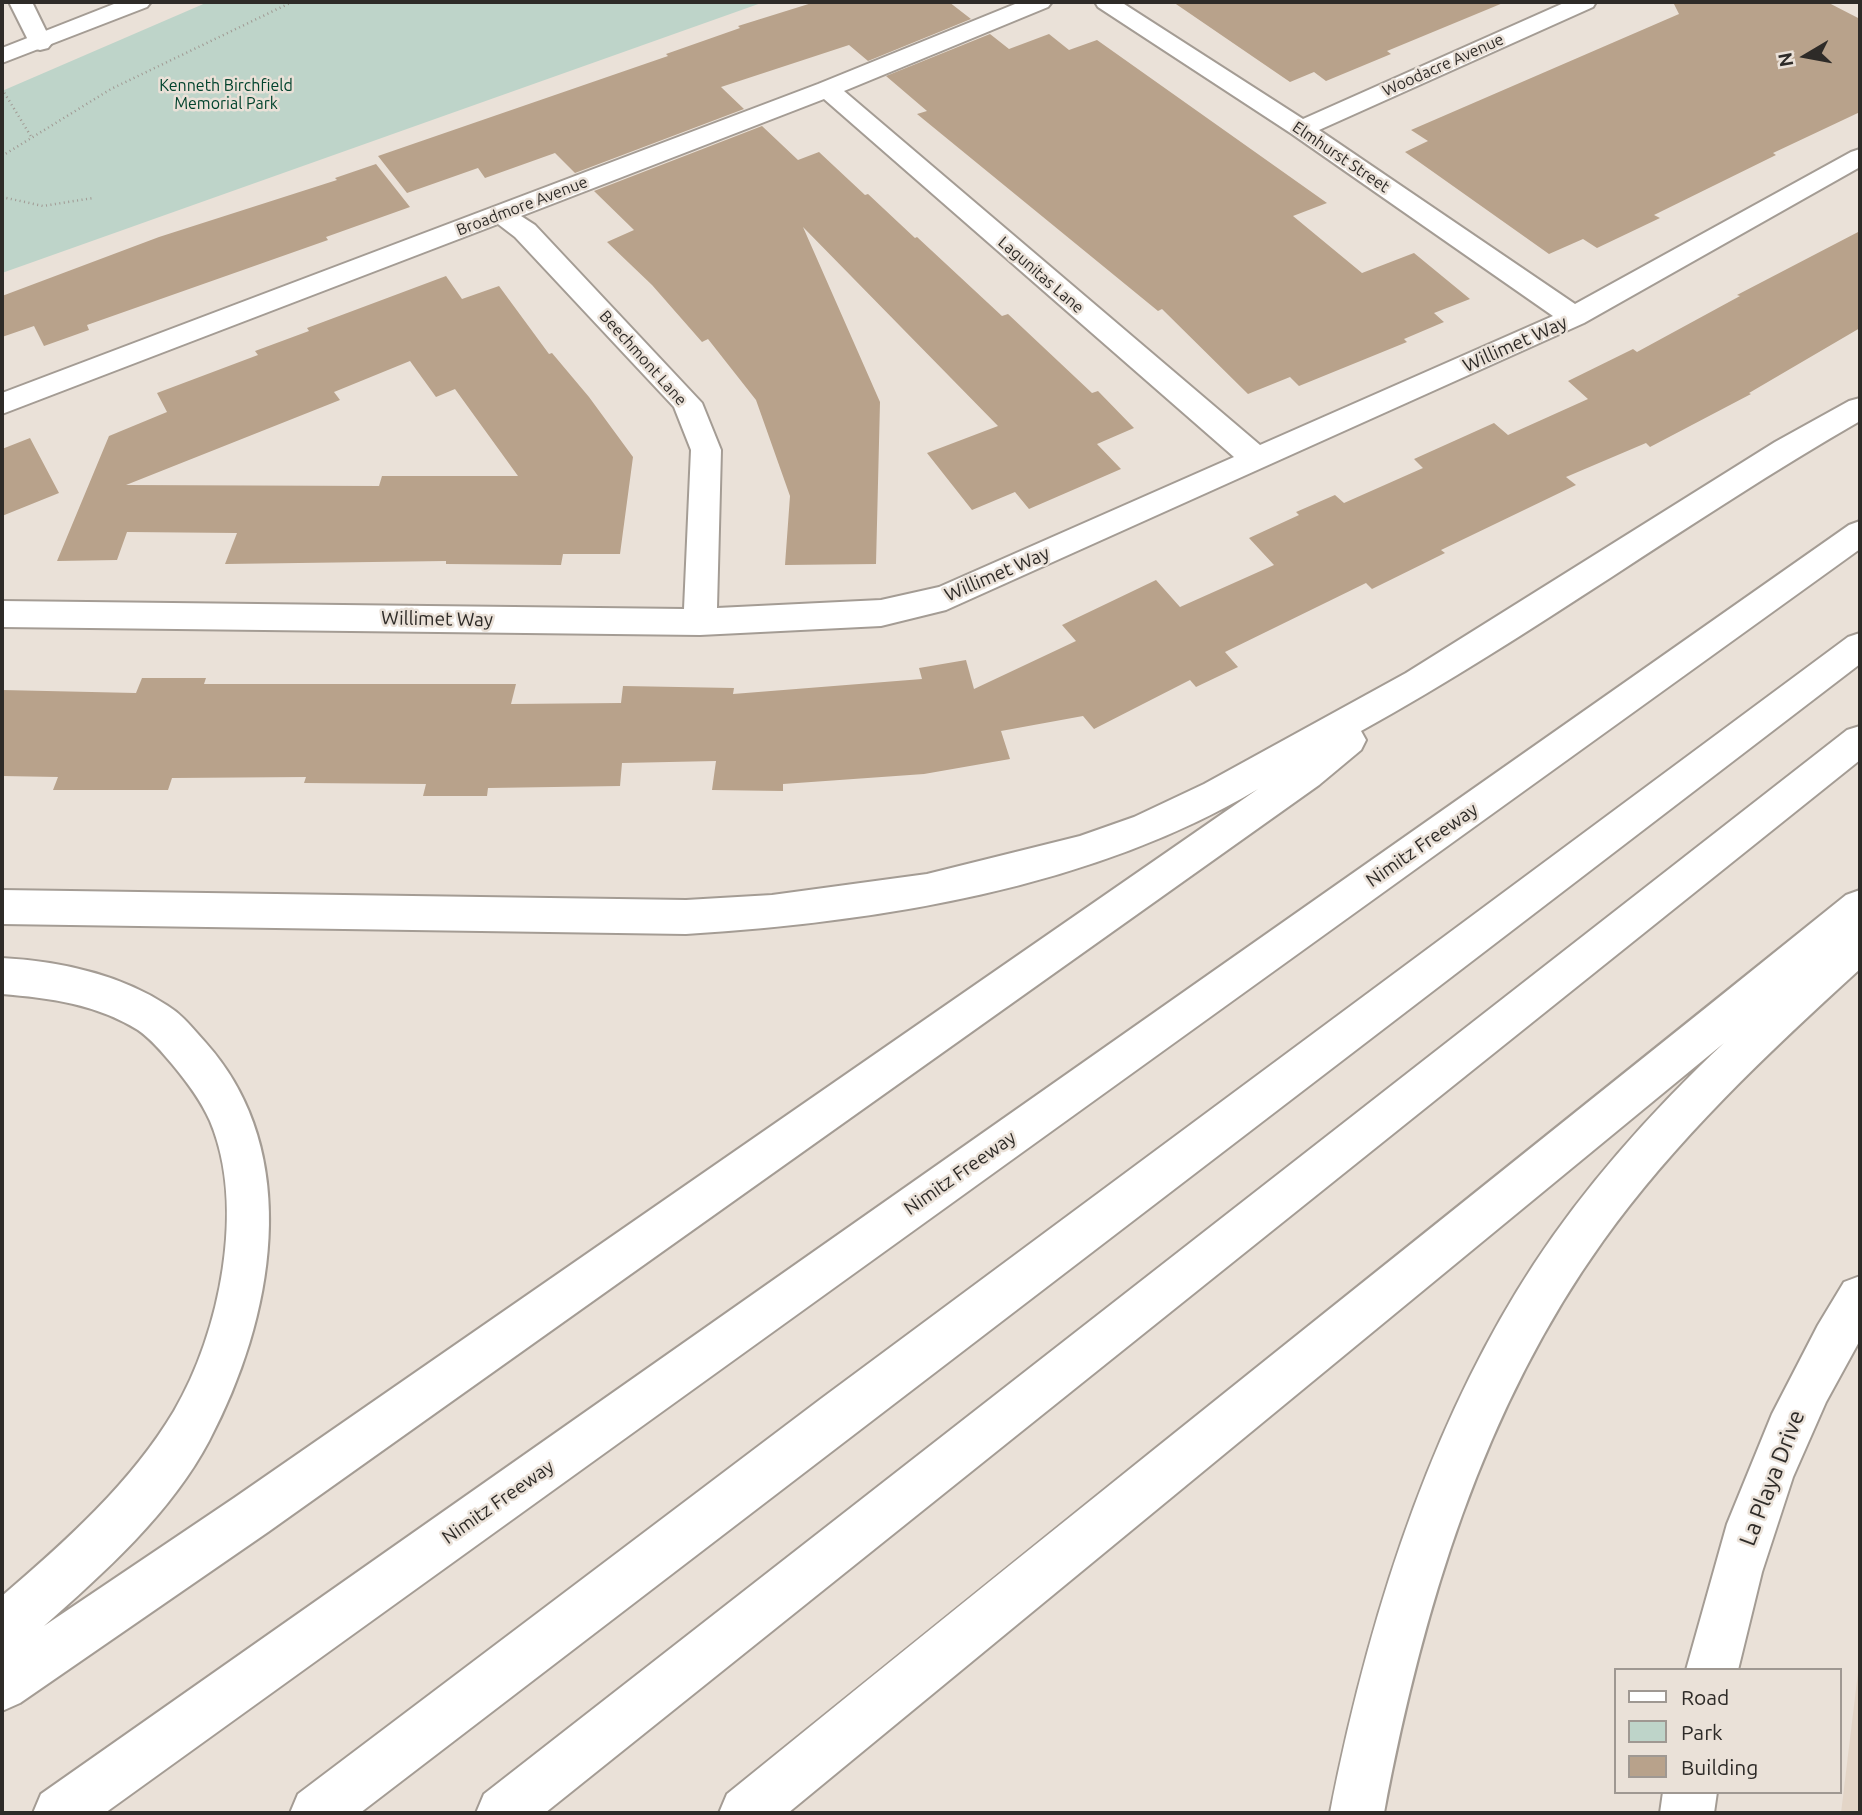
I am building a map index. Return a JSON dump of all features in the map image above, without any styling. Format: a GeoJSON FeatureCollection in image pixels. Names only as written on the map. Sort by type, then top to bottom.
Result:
{"type":"FeatureCollection","features":[{"type":"Feature","properties":{"kind":"main road"},"geometry":{"type":"LineString","coordinates":[[2,56],[139,2]]}},
{"type":"Feature","properties":{"kind":"main road","name":"Broadmore Avenue"},"geometry":{"type":"LineString","coordinates":[[2,404],[827,89],[1041,2]]}},
{"type":"Feature","properties":{"kind":"main road","name":"Elmhurst Street"},"geometry":{"type":"LineString","coordinates":[[1106,2],[1300,129],[1574,317]]}},
{"type":"Feature","properties":{"kind":"main road","name":"Woodacre Avenue"},"geometry":{"type":"LineString","coordinates":[[1300,129],[1585,2]]}},
{"type":"Feature","properties":{"kind":"main road"},"geometry":{"type":"LineString","coordinates":[[22,4],[40,43]]}},
{"type":"Feature","properties":{"kind":"main road","name":"Lagunitas Lane"},"geometry":{"type":"LineString","coordinates":[[827,89],[1257,460]]}},
{"type":"Feature","properties":{"kind":"main road","name":"Willimet Way"},"geometry":{"type":"LineString","coordinates":[[2,614],[700,622],[881,612],[946,598],[1574,317],[1860,157]]}},
{"type":"Feature","properties":{"kind":"main road","name":"Beechmont Lane"},"geometry":{"type":"LineString","coordinates":[[501,214],[525,231],[687,403],[706,450],[700,622]]}},
{"type":"Feature","properties":{"kind":"main road"},"geometry":{"type":"LineString","coordinates":[[2,907],[686,917],[772,912],[854,902],[1004,873],[1081,852],[1147,828],[1217,795],[1418,683],[1786,450],[1860,408]]}},
{"type":"Feature","properties":{"kind":"main road","name":"Nimitz Freeway"},"geometry":{"type":"LineString","coordinates":[[60,1813],[1860,533]]}},
{"type":"Feature","properties":{"kind":"main road"},"geometry":{"type":"LineString","coordinates":[[317,1813],[828,1423],[1860,646]]}},
{"type":"Feature","properties":{"kind":"main road"},"geometry":{"type":"LineString","coordinates":[[2,1685],[263,1507],[1306,775],[1418,683]]}},
{"type":"Feature","properties":{"kind":"main road"},"geometry":{"type":"LineString","coordinates":[[503,1813],[1860,740]]}},
{"type":"Feature","properties":{"kind":"main road"},"geometry":{"type":"LineString","coordinates":[[747,1813],[961,1635],[1255,1401],[1860,907]]}},
{"type":"Feature","properties":{"kind":"main road"},"geometry":{"type":"LineString","coordinates":[[1357,1813],[1393,1653],[1436,1514],[1484,1400],[1533,1307],[1587,1225],[1701,1094],[1776,1019],[1860,946]]}},
{"type":"Feature","properties":{"kind":"main road"},"geometry":{"type":"LineString","coordinates":[[2,976],[36,978],[100,992],[154,1018],[196,1056],[225,1104],[242,1154],[250,1216],[243,1290],[221,1363],[188,1433],[135,1504],[65,1576],[2,1629]]}},
{"type":"Feature","properties":{"kind":"main road","name":"La Playa Drive"},"geometry":{"type":"LineString","coordinates":[[1713,1668],[1738,1567],[1786,1434],[1829,1347],[1860,1298]]}},
{"type":"Feature","properties":{"kind":"main road"},"geometry":{"type":"LineString","coordinates":[[1687,1813],[1690,1794]]}},
{"type":"Feature","properties":{"kind":"path"},"geometry":{"type":"LineString","coordinates":[[2,156],[111,89],[292,2]]}},
{"type":"Feature","properties":{"kind":"path"},"geometry":{"type":"LineString","coordinates":[[2,89],[32,138]]}},
{"type":"Feature","properties":{"kind":"path"},"geometry":{"type":"LineString","coordinates":[[2,197],[43,206],[93,198]]}},
{"type":"Feature","properties":{"kind":"shaded area"},"geometry":{"type":"Polygon","coordinates":[[[1860,1656],[1860,1813],[1841,1813],[1860,1656]]]}},
{"type":"Feature","properties":{"kind":"green space","name":"Kenneth Birchfield Memorial Park"},"geometry":{"type":"Polygon","coordinates":[[[208,2],[764,2],[2,273],[2,91],[208,2]]]}},
{"type":"Feature","properties":{"kind":"building"},"geometry":{"type":"Polygon","coordinates":[[[815,2],[949,2],[971,19],[868,61],[849,45],[721,87],[744,109],[575,173],[555,153],[485,178],[478,168],[407,193],[378,156],[668,56],[666,54],[740,28],[738,26],[815,2]]]}},
{"type":"Feature","properties":{"kind":"building"},"geometry":{"type":"Polygon","coordinates":[[[1173,2],[1503,3],[1387,51],[1391,54],[1326,81],[1314,72],[1290,82],[1173,2]]]}},
{"type":"Feature","properties":{"kind":"building"},"geometry":{"type":"Polygon","coordinates":[[[1673,2],[1827,2],[1860,19],[1860,112],[1773,153],[1776,155],[1654,215],[1660,218],[1597,248],[1583,239],[1549,254],[1405,152],[1428,141],[1411,130],[1679,14],[1673,2]]]}},
{"type":"Feature","properties":{"kind":"building"},"geometry":{"type":"Polygon","coordinates":[[[990,34],[1009,49],[1049,34],[1069,50],[1097,40],[1327,203],[1293,216],[1362,273],[1414,253],[1470,299],[1434,313],[1444,322],[1404,339],[1407,342],[1299,386],[1290,377],[1248,394],[1162,309],[1158,311],[917,114],[927,111],[886,76],[990,34]]]}},
{"type":"Feature","properties":{"kind":"building"},"geometry":{"type":"Polygon","coordinates":[[[762,126],[798,160],[819,152],[865,195],[868,194],[917,237],[1002,316],[1008,314],[1092,393],[1098,391],[1134,428],[1097,444],[1121,469],[1029,509],[1015,492],[972,510],[927,453],[998,426],[803,227],[880,402],[876,564],[785,565],[790,496],[756,400],[708,339],[702,342],[652,285],[607,242],[634,230],[594,191],[762,126]]]}},
{"type":"Feature","properties":{"kind":"building"},"geometry":{"type":"Polygon","coordinates":[[[376,164],[410,207],[326,237],[328,240],[87,325],[89,330],[44,346],[34,326],[2,337],[2,296],[159,237],[337,180],[335,178],[376,164]]]}},
{"type":"Feature","properties":{"kind":"building"},"geometry":{"type":"Polygon","coordinates":[[[1860,231],[1860,328],[1749,393],[1751,394],[1650,447],[1646,443],[1566,477],[1576,485],[1441,550],[1445,553],[1372,589],[1366,583],[1225,652],[1238,667],[1196,687],[1190,680],[1094,729],[1083,716],[1001,731],[1010,759],[924,774],[783,784],[783,791],[712,790],[716,761],[622,763],[620,786],[488,788],[487,796],[423,796],[426,784],[304,783],[306,777],[172,778],[168,790],[53,790],[58,777],[2,776],[2,690],[136,693],[142,678],[206,678],[204,684],[516,684],[511,704],[621,703],[623,686],[734,688],[733,694],[922,679],[919,668],[966,660],[974,689],[1076,641],[1062,625],[1156,580],[1180,607],[1274,565],[1249,538],[1299,515],[1296,512],[1335,495],[1344,503],[1423,468],[1414,459],[1494,423],[1508,435],[1588,399],[1568,381],[1633,349],[1637,352],[1740,296],[1737,295],[1860,231]]]}},
{"type":"Feature","properties":{"kind":"building"},"geometry":{"type":"Polygon","coordinates":[[[446,276],[462,299],[499,286],[549,354],[552,353],[589,397],[633,457],[620,554],[563,554],[561,565],[446,564],[446,561],[225,564],[237,533],[127,532],[117,560],[57,561],[109,436],[167,412],[157,393],[258,355],[255,351],[309,331],[307,328],[446,276]],[[410,361],[334,392],[340,400],[126,485],[379,486],[382,476],[518,476],[455,389],[436,397],[410,361]]]}},
{"type":"Feature","properties":{"kind":"building"},"geometry":{"type":"Polygon","coordinates":[[[30,438],[59,493],[2,516],[2,449],[30,438]]]}}]}
